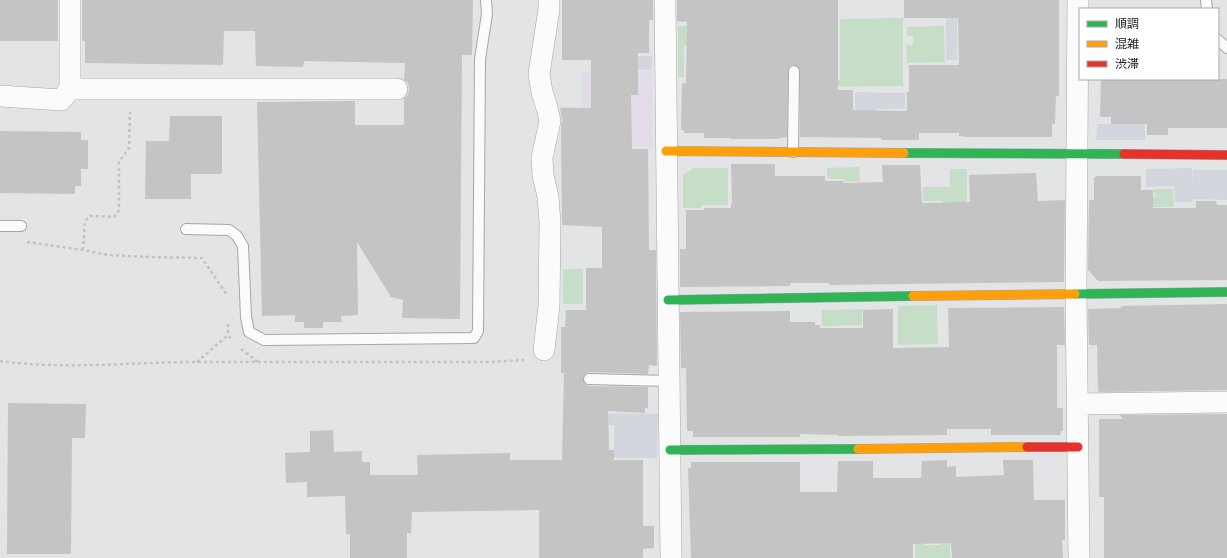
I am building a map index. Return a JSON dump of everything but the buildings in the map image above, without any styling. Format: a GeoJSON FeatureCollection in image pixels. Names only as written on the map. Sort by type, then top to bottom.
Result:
{"type":"FeatureCollection","features":[{"type":"Feature","properties":{"kind":"street"},"geometry":{"type":"LineString","coordinates":[[0,96],[61,100],[70,89],[70,0]]}},
{"type":"Feature","properties":{"kind":"street"},"geometry":{"type":"LineString","coordinates":[[544,350],[549,306],[550,222],[542,158],[550,122],[539,74],[549,9],[549,0]]}},
{"type":"Feature","properties":{"kind":"street"},"geometry":{"type":"LineString","coordinates":[[665,0],[671,558]]}},
{"type":"Feature","properties":{"kind":"street"},"geometry":{"type":"LineString","coordinates":[[1078,0],[1076,294],[1079,558]]}},
{"type":"Feature","properties":{"kind":"street"},"geometry":{"type":"LineString","coordinates":[[70,89],[398,89]]}},
{"type":"Feature","properties":{"kind":"street"},"geometry":{"type":"LineString","coordinates":[[666,151],[1227,156]]}},
{"type":"Feature","properties":{"kind":"street"},"geometry":{"type":"LineString","coordinates":[[668,300],[1227,292]]}},
{"type":"Feature","properties":{"kind":"street"},"geometry":{"type":"LineString","coordinates":[[1078,404],[1227,402]]}},
{"type":"Feature","properties":{"kind":"street"},"geometry":{"type":"LineString","coordinates":[[670,450],[1078,447]]}},
{"type":"Feature","properties":{"kind":"lane"},"geometry":{"type":"LineString","coordinates":[[186,229],[229,230],[237,236],[243,246],[246,317],[249,332],[264,340],[474,338],[478,331],[480,59],[487,14],[486,0]]}},
{"type":"Feature","properties":{"kind":"lane"},"geometry":{"type":"LineString","coordinates":[[1219,41],[1227,48]]}},
{"type":"Feature","properties":{"kind":"lane"},"geometry":{"type":"LineString","coordinates":[[793,152],[794,71]]}},
{"type":"Feature","properties":{"kind":"lane"},"geometry":{"type":"LineString","coordinates":[[0,226],[21,226]]}},
{"type":"Feature","properties":{"kind":"lane"},"geometry":{"type":"LineString","coordinates":[[588,379],[669,381]]}},
{"type":"Feature","properties":{"kind":"path"},"geometry":{"type":"LineString","coordinates":[[83,250],[85,221],[90,216],[114,217],[119,210],[119,162],[129,148],[130,89]]}},
{"type":"Feature","properties":{"kind":"path"},"geometry":{"type":"LineString","coordinates":[[24,242],[108,255],[202,258],[227,294],[227,301]]}},
{"type":"Feature","properties":{"kind":"path"},"geometry":{"type":"LineString","coordinates":[[228,322],[228,335],[233,341]]}},
{"type":"Feature","properties":{"kind":"path"},"geometry":{"type":"LineString","coordinates":[[196,362],[228,335]]}},
{"type":"Feature","properties":{"kind":"path"},"geometry":{"type":"LineString","coordinates":[[237,346],[258,362]]}},
{"type":"Feature","properties":{"kind":"path"},"geometry":{"type":"LineString","coordinates":[[0,361],[24,365],[196,362],[491,362],[522,361],[544,350]]}},
{"type":"Feature","properties":{"kind":"shaded area"},"geometry":{"type":"Polygon","coordinates":[[[946,0],[957,0],[957,60],[946,60],[946,0]]]}},
{"type":"Feature","properties":{"kind":"shaded area"},"geometry":{"type":"Polygon","coordinates":[[[592,56],[652,56],[651,70],[592,69],[592,56]]]}},
{"type":"Feature","properties":{"kind":"shaded area"},"geometry":{"type":"Polygon","coordinates":[[[652,71],[652,147],[561,148],[560,107],[582,107],[582,72],[652,71]]]}},
{"type":"Feature","properties":{"kind":"shaded area"},"geometry":{"type":"Polygon","coordinates":[[[855,92],[905,93],[905,109],[875,109],[875,113],[855,113],[855,92]]]}},
{"type":"Feature","properties":{"kind":"shaded area"},"geometry":{"type":"Polygon","coordinates":[[[1097,124],[1145,124],[1145,140],[1096,140],[1097,124]]]}},
{"type":"Feature","properties":{"kind":"shaded area"},"geometry":{"type":"Polygon","coordinates":[[[1192,168],[1192,186],[1193,170],[1227,170],[1227,200],[1193,199],[1192,202],[1175,202],[1174,186],[1146,187],[1146,169],[1192,168]]]}},
{"type":"Feature","properties":{"kind":"shaded area"},"geometry":{"type":"Polygon","coordinates":[[[563,413],[658,414],[657,458],[614,458],[614,425],[563,424],[563,413]]]}},
{"type":"Feature","properties":{"kind":"green space"},"geometry":{"type":"Polygon","coordinates":[[[903,18],[903,86],[807,87],[807,80],[840,80],[840,19],[903,18]]]}},
{"type":"Feature","properties":{"kind":"green space"},"geometry":{"type":"Polygon","coordinates":[[[678,26],[734,26],[734,45],[684,46],[684,77],[678,77],[678,26]]]}},
{"type":"Feature","properties":{"kind":"green space"},"geometry":{"type":"Polygon","coordinates":[[[944,26],[945,62],[907,63],[906,46],[913,45],[913,36],[907,36],[907,27],[944,26]]]}},
{"type":"Feature","properties":{"kind":"green space"},"geometry":{"type":"Polygon","coordinates":[[[859,167],[860,181],[844,182],[844,179],[827,179],[827,168],[859,167]]]}},
{"type":"Feature","properties":{"kind":"green space"},"geometry":{"type":"Polygon","coordinates":[[[693,168],[728,168],[728,205],[702,205],[701,208],[683,208],[683,175],[693,168]]]}},
{"type":"Feature","properties":{"kind":"green space"},"geometry":{"type":"Polygon","coordinates":[[[950,169],[967,169],[967,203],[923,201],[923,187],[950,187],[950,169]]]}},
{"type":"Feature","properties":{"kind":"green space"},"geometry":{"type":"Polygon","coordinates":[[[1154,189],[1173,189],[1174,207],[1147,207],[1143,197],[1155,197],[1154,189]]]}},
{"type":"Feature","properties":{"kind":"green space"},"geometry":{"type":"Polygon","coordinates":[[[563,269],[583,269],[583,304],[563,304],[563,269]]]}},
{"type":"Feature","properties":{"kind":"green space"},"geometry":{"type":"Polygon","coordinates":[[[937,305],[938,344],[898,345],[898,306],[937,305]]]}},
{"type":"Feature","properties":{"kind":"green space"},"geometry":{"type":"Polygon","coordinates":[[[862,309],[862,325],[822,326],[822,310],[862,309]]]}},
{"type":"Feature","properties":{"kind":"green space"},"geometry":{"type":"Polygon","coordinates":[[[940,541],[950,541],[950,558],[915,558],[915,542],[925,542],[925,545],[940,545],[940,541]]]}},
{"type":"Feature","properties":{"kind":"traffic: fast"},"geometry":{"type":"LineString","coordinates":[[904,153],[1124,154]]}},
{"type":"Feature","properties":{"kind":"traffic: fast"},"geometry":{"type":"LineString","coordinates":[[1075,294],[1227,292]]}},
{"type":"Feature","properties":{"kind":"traffic: fast"},"geometry":{"type":"LineString","coordinates":[[668,300],[913,296]]}},
{"type":"Feature","properties":{"kind":"traffic: fast"},"geometry":{"type":"LineString","coordinates":[[670,450],[858,449]]}},
{"type":"Feature","properties":{"kind":"traffic: slow"},"geometry":{"type":"LineString","coordinates":[[666,151],[904,153]]}},
{"type":"Feature","properties":{"kind":"traffic: slow"},"geometry":{"type":"LineString","coordinates":[[913,296],[1075,294]]}},
{"type":"Feature","properties":{"kind":"traffic: slow"},"geometry":{"type":"LineString","coordinates":[[858,449],[1027,447]]}},
{"type":"Feature","properties":{"kind":"traffic: jam"},"geometry":{"type":"LineString","coordinates":[[1124,154],[1227,155]]}},
{"type":"Feature","properties":{"kind":"traffic: jam"},"geometry":{"type":"LineString","coordinates":[[1027,447],[1078,447]]}}]}
